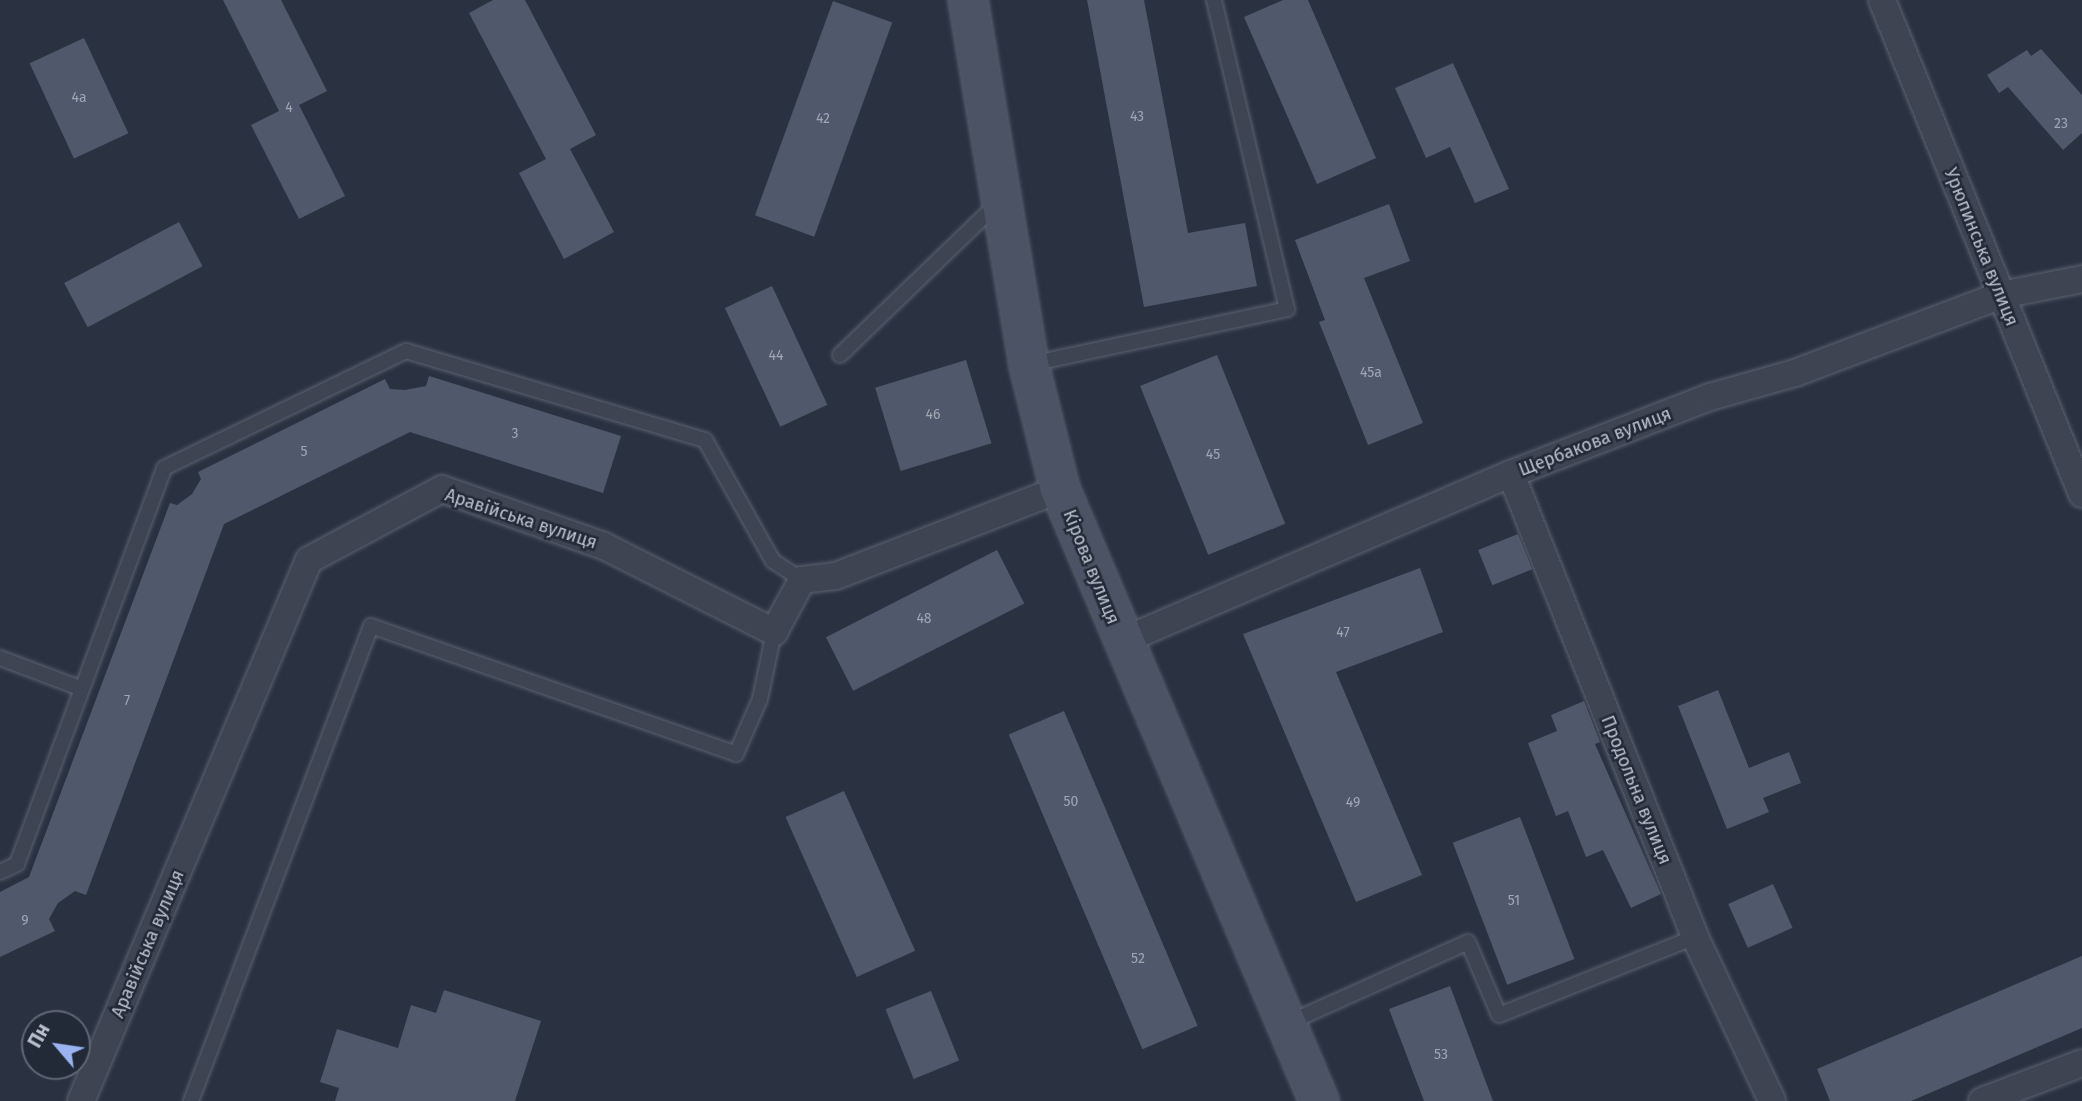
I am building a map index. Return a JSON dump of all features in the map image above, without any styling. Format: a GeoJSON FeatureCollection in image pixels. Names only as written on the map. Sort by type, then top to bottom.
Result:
{"type":"FeatureCollection","features":[{"type":"Feature","properties":{"kind":"street","name":"Кірова вулиця"},"geometry":{"type":"LineString","coordinates":[[968,0],[1029,365],[1060,489],[1120,642],[1319,1101]]}},
{"type":"Feature","properties":{"kind":"street","name":"Урюпинська вулиця"},"geometry":{"type":"LineString","coordinates":[[1882,0],[2082,494]]}},
{"type":"Feature","properties":{"kind":"street","name":"Щербакова вулиця"},"geometry":{"type":"LineString","coordinates":[[1120,642],[1511,474],[2001,295],[2082,279]]}},
{"type":"Feature","properties":{"kind":"street","name":"Продольна вулиця"},"geometry":{"type":"LineString","coordinates":[[1511,474],[1695,937],[1772,1101]]}},
{"type":"Feature","properties":{"kind":"street","name":"Аравійська вулиця"},"geometry":{"type":"LineString","coordinates":[[81,1101],[309,560],[442,489],[604,546],[774,632]]}},
{"type":"Feature","properties":{"kind":"street"},"geometry":{"type":"LineString","coordinates":[[774,632],[802,580],[836,576],[1060,489]]}},
{"type":"Feature","properties":{"kind":"street"},"geometry":{"type":"LineString","coordinates":[[1982,1101],[2082,1063]]}},
{"type":"Feature","properties":{"kind":"lane"},"geometry":{"type":"LineString","coordinates":[[1029,365],[1287,309],[1214,0]]}},
{"type":"Feature","properties":{"kind":"lane"},"geometry":{"type":"LineString","coordinates":[[841,355],[1002,200]]}},
{"type":"Feature","properties":{"kind":"lane"},"geometry":{"type":"LineString","coordinates":[[0,873],[17,864],[80,688],[164,468],[406,351],[705,440],[773,561],[802,580]]}},
{"type":"Feature","properties":{"kind":"lane"},"geometry":{"type":"LineString","coordinates":[[191,1101],[370,626],[736,754],[760,699],[774,632]]}},
{"type":"Feature","properties":{"kind":"lane"},"geometry":{"type":"LineString","coordinates":[[0,658],[80,688]]}},
{"type":"Feature","properties":{"kind":"lane"},"geometry":{"type":"LineString","coordinates":[[1286,1024],[1468,942],[1499,1015],[1695,937]]}},
{"type":"Feature","properties":{"kind":"building"},"geometry":{"type":"Polygon","coordinates":[[[223,0],[281,0],[327,91],[299,105],[345,196],[299,219],[251,125],[279,111],[223,0]]]}},
{"type":"Feature","properties":{"kind":"building"},"geometry":{"type":"Polygon","coordinates":[[[493,0],[525,0],[596,135],[570,149],[614,232],[564,259],[519,173],[546,159],[469,13],[493,0]]]}},
{"type":"Feature","properties":{"kind":"building"},"geometry":{"type":"Polygon","coordinates":[[[1087,0],[1144,0],[1188,233],[1245,223],[1257,286],[1144,307],[1087,0]]]}},
{"type":"Feature","properties":{"kind":"building"},"geometry":{"type":"Polygon","coordinates":[[[1283,0],[1308,0],[1376,158],[1317,184],[1244,17],[1283,0]]]}},
{"type":"Feature","properties":{"kind":"building"},"geometry":{"type":"Polygon","coordinates":[[[833,1],[892,23],[814,237],[755,215],[833,1]]]}},
{"type":"Feature","properties":{"kind":"building"},"geometry":{"type":"Polygon","coordinates":[[[84,38],[128,133],[74,159],[30,63],[84,38]]]}},
{"type":"Feature","properties":{"kind":"building"},"geometry":{"type":"Polygon","coordinates":[[[2041,49],[2082,95],[2082,133],[2063,150],[2008,87],[1999,93],[1987,75],[2027,50],[2031,56],[2041,49]]]}},
{"type":"Feature","properties":{"kind":"building"},"geometry":{"type":"Polygon","coordinates":[[[1453,63],[1509,189],[1475,203],[1450,147],[1426,158],[1395,88],[1453,63]]]}},
{"type":"Feature","properties":{"kind":"building"},"geometry":{"type":"Polygon","coordinates":[[[1389,204],[1410,261],[1364,278],[1423,423],[1368,445],[1319,322],[1325,320],[1295,240],[1389,204]]]}},
{"type":"Feature","properties":{"kind":"building"},"geometry":{"type":"Polygon","coordinates":[[[179,222],[202,266],[88,327],[64,283],[179,222]]]}},
{"type":"Feature","properties":{"kind":"building"},"geometry":{"type":"Polygon","coordinates":[[[772,286],[827,405],[780,427],[725,308],[772,286]]]}},
{"type":"Feature","properties":{"kind":"building"},"geometry":{"type":"Polygon","coordinates":[[[1217,355],[1285,524],[1208,555],[1140,386],[1217,355]]]}},
{"type":"Feature","properties":{"kind":"building"},"geometry":{"type":"Polygon","coordinates":[[[966,360],[991,443],[901,471],[875,388],[966,360]]]}},
{"type":"Feature","properties":{"kind":"building"},"geometry":{"type":"Polygon","coordinates":[[[429,376],[621,436],[603,493],[410,432],[224,524],[86,895],[75,891],[58,903],[49,919],[55,931],[0,957],[0,892],[29,877],[170,503],[177,505],[192,494],[201,479],[198,472],[385,379],[390,389],[405,390],[426,386],[429,376]]]}},
{"type":"Feature","properties":{"kind":"building"},"geometry":{"type":"Polygon","coordinates":[[[1518,534],[1532,569],[1492,585],[1478,550],[1518,534]]]}},
{"type":"Feature","properties":{"kind":"building"},"geometry":{"type":"Polygon","coordinates":[[[997,550],[1024,603],[853,691],[826,637],[997,550]]]}},
{"type":"Feature","properties":{"kind":"building"},"geometry":{"type":"Polygon","coordinates":[[[1420,568],[1443,632],[1336,672],[1422,875],[1356,902],[1243,634],[1420,568]]]}},
{"type":"Feature","properties":{"kind":"building"},"geometry":{"type":"Polygon","coordinates":[[[1718,690],[1749,768],[1789,752],[1801,783],[1763,798],[1769,812],[1727,829],[1678,706],[1718,690]]]}},
{"type":"Feature","properties":{"kind":"building"},"geometry":{"type":"Polygon","coordinates":[[[1584,701],[1600,742],[1595,744],[1661,894],[1631,908],[1603,850],[1586,857],[1568,811],[1556,816],[1528,743],[1557,731],[1551,715],[1584,701]]]}},
{"type":"Feature","properties":{"kind":"building"},"geometry":{"type":"Polygon","coordinates":[[[1064,711],[1198,1026],[1142,1049],[1009,734],[1064,711]]]}},
{"type":"Feature","properties":{"kind":"building"},"geometry":{"type":"Polygon","coordinates":[[[844,791],[915,951],[857,977],[786,817],[844,791]]]}},
{"type":"Feature","properties":{"kind":"building"},"geometry":{"type":"Polygon","coordinates":[[[1520,817],[1574,959],[1507,985],[1453,843],[1520,817]]]}},
{"type":"Feature","properties":{"kind":"building"},"geometry":{"type":"Polygon","coordinates":[[[1773,884],[1793,928],[1748,948],[1728,904],[1773,884]]]}},
{"type":"Feature","properties":{"kind":"building"},"geometry":{"type":"Polygon","coordinates":[[[2082,956],[2082,1028],[1911,1101],[1830,1101],[1817,1069],[2082,956]]]}},
{"type":"Feature","properties":{"kind":"building"},"geometry":{"type":"Polygon","coordinates":[[[1450,986],[1493,1101],[1424,1101],[1389,1009],[1450,986]]]}},
{"type":"Feature","properties":{"kind":"building"},"geometry":{"type":"Polygon","coordinates":[[[444,990],[541,1021],[515,1101],[335,1101],[339,1088],[320,1082],[337,1029],[398,1048],[411,1005],[436,1013],[444,990]]]}},
{"type":"Feature","properties":{"kind":"building"},"geometry":{"type":"Polygon","coordinates":[[[931,991],[959,1061],[914,1079],[886,1009],[931,991]]]}}]}
